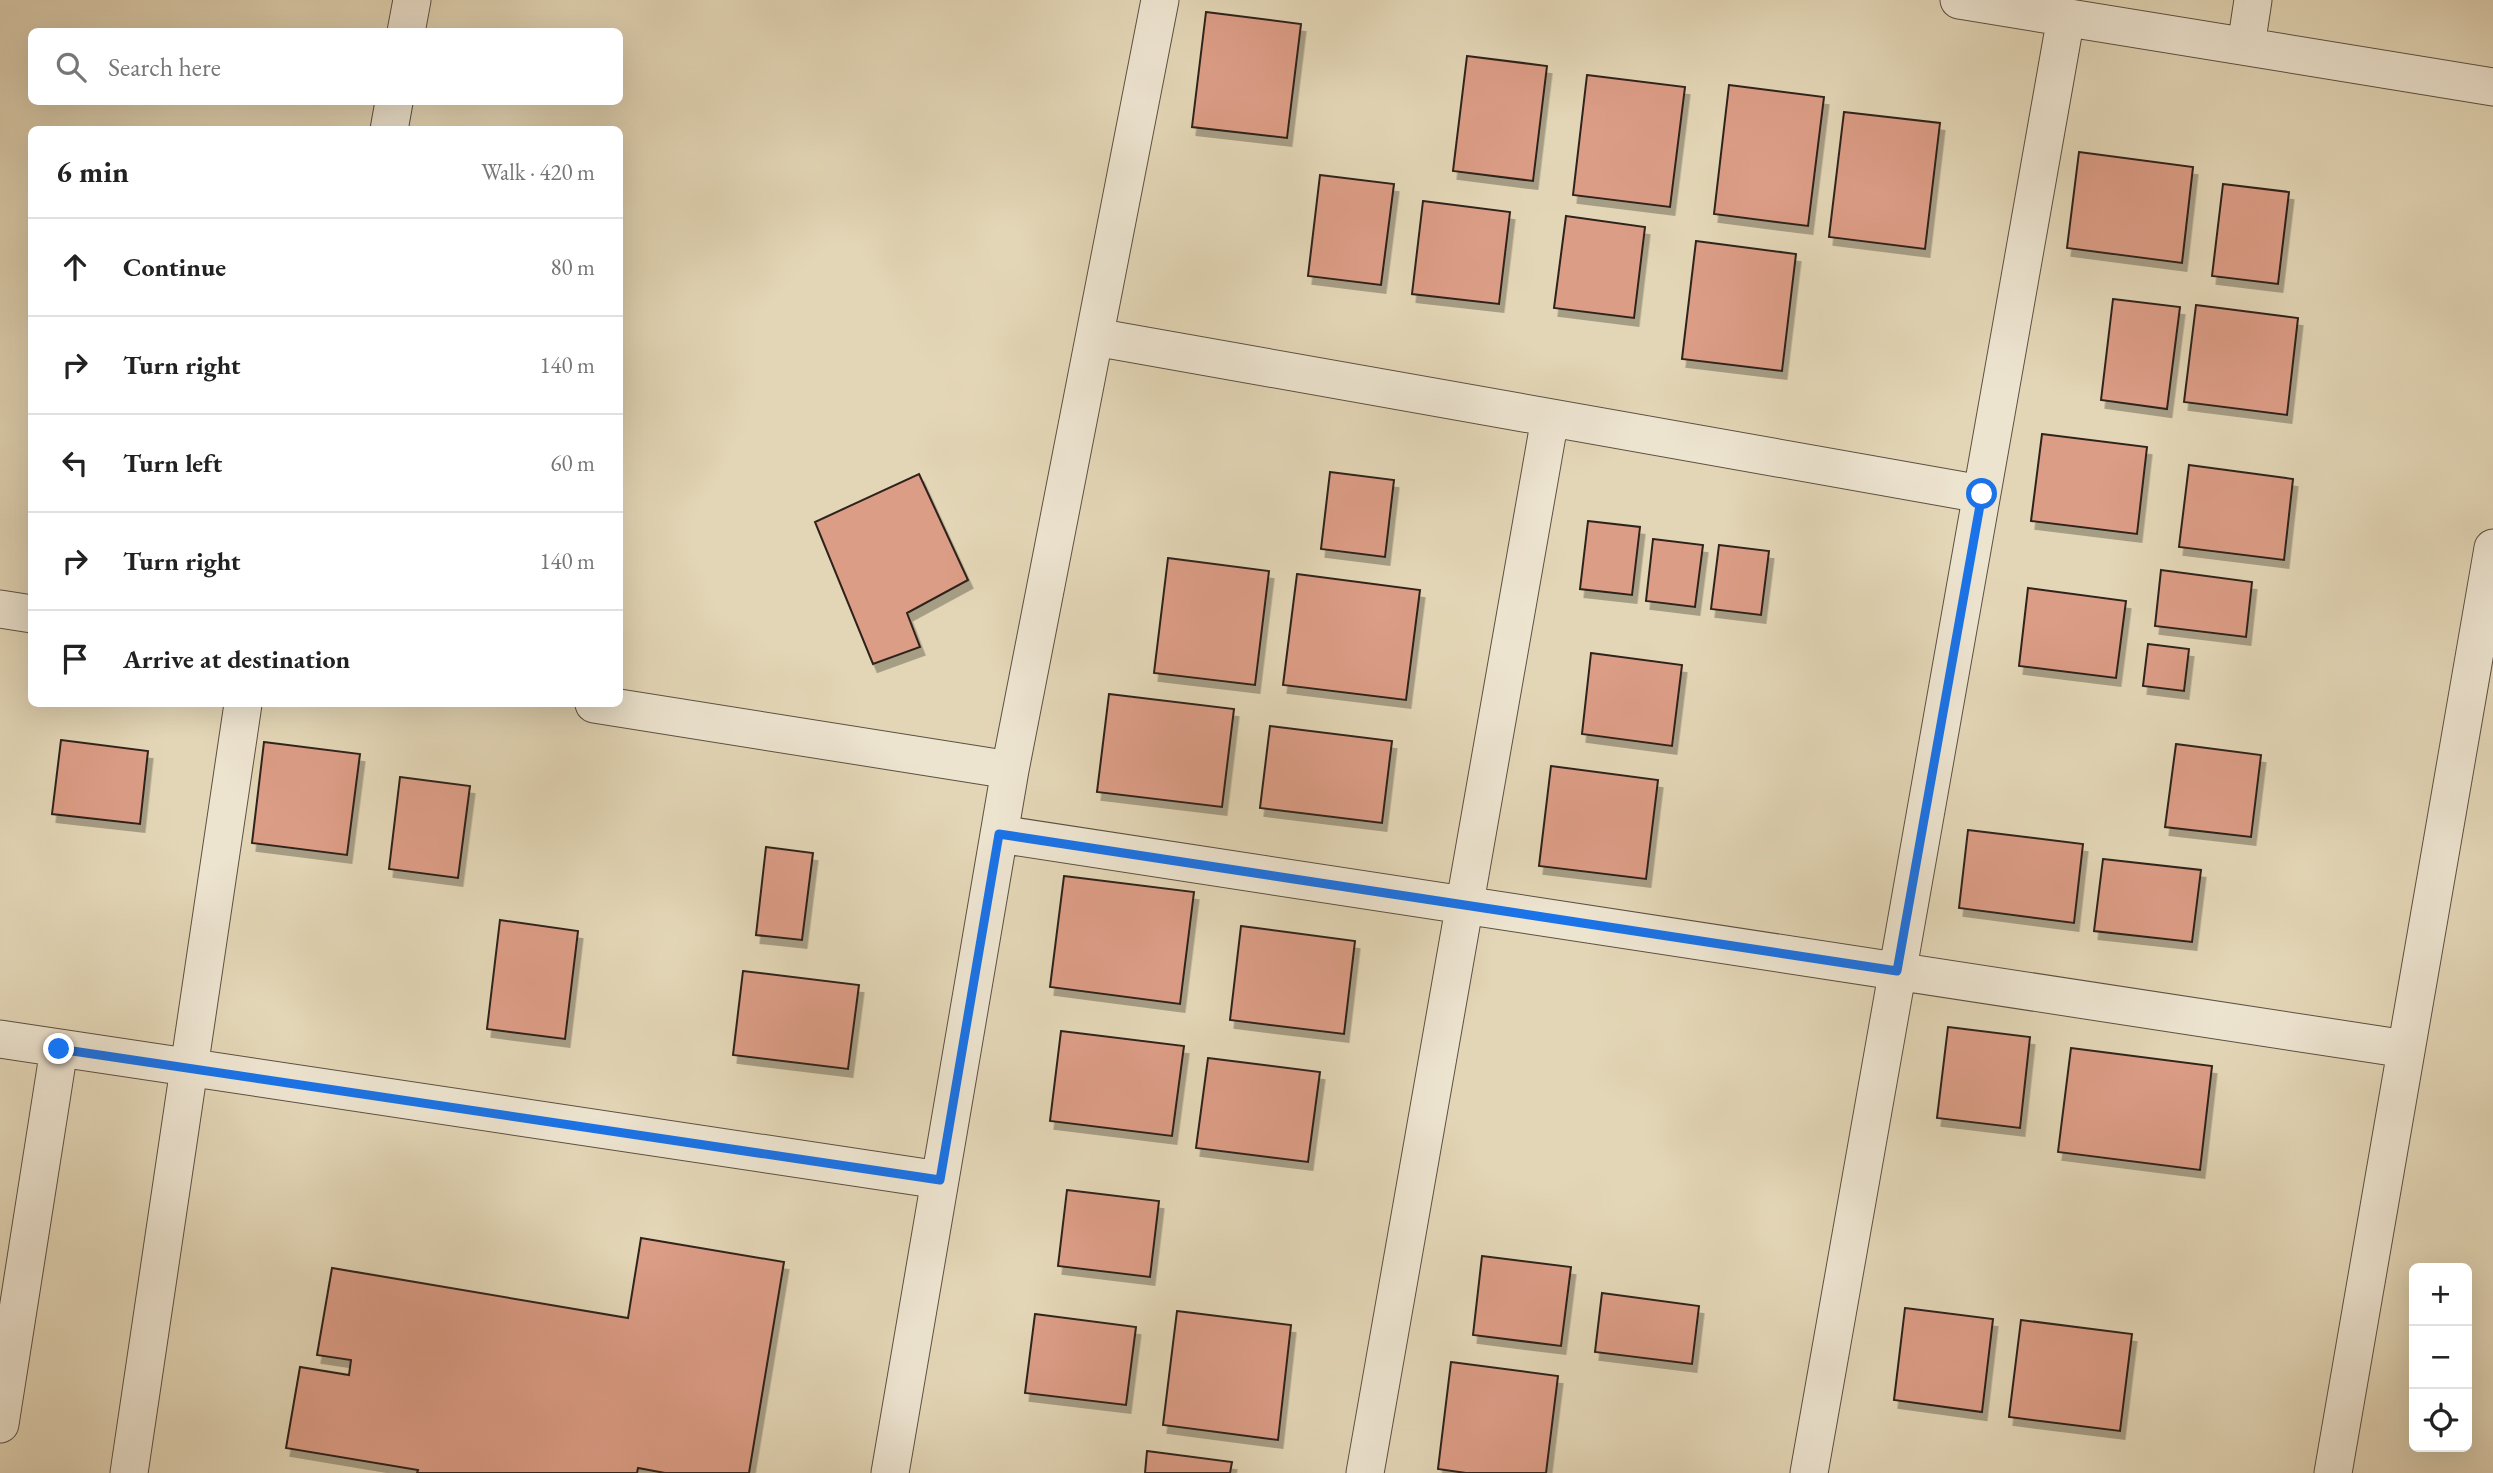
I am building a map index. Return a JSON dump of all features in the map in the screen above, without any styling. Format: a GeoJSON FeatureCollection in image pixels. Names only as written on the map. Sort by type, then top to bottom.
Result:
{"type":"FeatureCollection","features":[{"type":"Feature","properties":{"kind":"street"},"geometry":{"type":"LineString","coordinates":[[407,28],[412,0]]}},
{"type":"Feature","properties":{"kind":"street"},"geometry":{"type":"LineString","coordinates":[[890,1473],[1010,770],[1160,0]]}},
{"type":"Feature","properties":{"kind":"street"},"geometry":{"type":"LineString","coordinates":[[1959,0],[2493,87]]}},
{"type":"Feature","properties":{"kind":"street"},"geometry":{"type":"LineString","coordinates":[[2246,46],[2253,0]]}},
{"type":"Feature","properties":{"kind":"street"},"geometry":{"type":"LineString","coordinates":[[1809,1473],[2066,17]]}},
{"type":"Feature","properties":{"kind":"street"},"geometry":{"type":"LineString","coordinates":[[390,126],[393,105]]}},
{"type":"Feature","properties":{"kind":"street"},"geometry":{"type":"LineString","coordinates":[[1095,337],[1982,494]]}},
{"type":"Feature","properties":{"kind":"street"},"geometry":{"type":"LineString","coordinates":[[1365,1473],[1550,418]]}},
{"type":"Feature","properties":{"kind":"street"},"geometry":{"type":"LineString","coordinates":[[2333,1473],[2406,1049],[2486,630],[2493,548]]}},
{"type":"Feature","properties":{"kind":"street"},"geometry":{"type":"LineString","coordinates":[[0,609],[28,613]]}},
{"type":"Feature","properties":{"kind":"street"},"geometry":{"type":"LineString","coordinates":[[129,1473],[243,707]]}},
{"type":"Feature","properties":{"kind":"street"},"geometry":{"type":"LineString","coordinates":[[613,707],[1010,770]]}},
{"type":"Feature","properties":{"kind":"street"},"geometry":{"type":"LineString","coordinates":[[999,834],[2406,1049]]}},
{"type":"Feature","properties":{"kind":"street"},"geometry":{"type":"LineString","coordinates":[[0,1039],[940,1180]]}},
{"type":"Feature","properties":{"kind":"street"},"geometry":{"type":"LineString","coordinates":[[0,1424],[59,1049]]}},
{"type":"Feature","properties":{"kind":"building"},"geometry":{"type":"Polygon","coordinates":[[[1206,12],[1301,24],[1287,138],[1192,127],[1206,12]]]}},
{"type":"Feature","properties":{"kind":"building"},"geometry":{"type":"Polygon","coordinates":[[[1467,56],[1547,66],[1533,181],[1453,171],[1467,56]]]}},
{"type":"Feature","properties":{"kind":"building"},"geometry":{"type":"Polygon","coordinates":[[[1587,75],[1685,87],[1670,207],[1573,195],[1587,75]]]}},
{"type":"Feature","properties":{"kind":"building"},"geometry":{"type":"Polygon","coordinates":[[[1729,85],[1824,97],[1808,226],[1714,214],[1729,85]]]}},
{"type":"Feature","properties":{"kind":"building"},"geometry":{"type":"Polygon","coordinates":[[[1844,112],[1940,123],[1925,249],[1829,237],[1844,112]]]}},
{"type":"Feature","properties":{"kind":"building"},"geometry":{"type":"Polygon","coordinates":[[[2079,152],[2193,167],[2182,263],[2067,248],[2079,152]]]}},
{"type":"Feature","properties":{"kind":"building"},"geometry":{"type":"Polygon","coordinates":[[[1320,175],[1394,184],[1381,285],[1308,276],[1320,175]]]}},
{"type":"Feature","properties":{"kind":"building"},"geometry":{"type":"Polygon","coordinates":[[[2223,184],[2289,192],[2278,284],[2212,276],[2223,184]]]}},
{"type":"Feature","properties":{"kind":"building"},"geometry":{"type":"Polygon","coordinates":[[[1423,201],[1510,212],[1499,304],[1412,294],[1423,201]]]}},
{"type":"Feature","properties":{"kind":"building"},"geometry":{"type":"Polygon","coordinates":[[[1566,216],[1645,227],[1634,318],[1554,308],[1566,216]]]}},
{"type":"Feature","properties":{"kind":"building"},"geometry":{"type":"Polygon","coordinates":[[[1696,241],[1796,254],[1782,371],[1682,359],[1696,241]]]}},
{"type":"Feature","properties":{"kind":"building"},"geometry":{"type":"Polygon","coordinates":[[[2113,299],[2180,307],[2167,409],[2101,400],[2113,299]]]}},
{"type":"Feature","properties":{"kind":"building"},"geometry":{"type":"Polygon","coordinates":[[[2196,305],[2298,318],[2287,415],[2184,402],[2196,305]]]}},
{"type":"Feature","properties":{"kind":"building"},"geometry":{"type":"Polygon","coordinates":[[[2042,434],[2147,447],[2137,534],[2031,521],[2042,434]]]}},
{"type":"Feature","properties":{"kind":"building"},"geometry":{"type":"Polygon","coordinates":[[[2189,465],[2293,479],[2284,560],[2179,547],[2189,465]]]}},
{"type":"Feature","properties":{"kind":"building"},"geometry":{"type":"Polygon","coordinates":[[[1330,472],[1394,480],[1385,557],[1321,549],[1330,472]]]}},
{"type":"Feature","properties":{"kind":"building"},"geometry":{"type":"Polygon","coordinates":[[[919,474],[968,580],[907,613],[920,647],[873,664],[815,522],[919,474]]]}},
{"type":"Feature","properties":{"kind":"building"},"geometry":{"type":"Polygon","coordinates":[[[1588,521],[1640,527],[1632,595],[1580,589],[1588,521]]]}},
{"type":"Feature","properties":{"kind":"building"},"geometry":{"type":"Polygon","coordinates":[[[1653,539],[1703,545],[1695,607],[1646,601],[1653,539]]]}},
{"type":"Feature","properties":{"kind":"building"},"geometry":{"type":"Polygon","coordinates":[[[1719,545],[1769,551],[1761,615],[1711,609],[1719,545]]]}},
{"type":"Feature","properties":{"kind":"building"},"geometry":{"type":"Polygon","coordinates":[[[1168,558],[1269,571],[1255,685],[1154,673],[1168,558]]]}},
{"type":"Feature","properties":{"kind":"building"},"geometry":{"type":"Polygon","coordinates":[[[2161,570],[2252,582],[2246,637],[2155,626],[2161,570]]]}},
{"type":"Feature","properties":{"kind":"building"},"geometry":{"type":"Polygon","coordinates":[[[1297,574],[1420,590],[1406,700],[1283,685],[1297,574]]]}},
{"type":"Feature","properties":{"kind":"building"},"geometry":{"type":"Polygon","coordinates":[[[2028,588],[2126,601],[2116,678],[2019,666],[2028,588]]]}},
{"type":"Feature","properties":{"kind":"building"},"geometry":{"type":"Polygon","coordinates":[[[2148,644],[2189,649],[2184,691],[2143,686],[2148,644]]]}},
{"type":"Feature","properties":{"kind":"building"},"geometry":{"type":"Polygon","coordinates":[[[1591,653],[1682,665],[1672,746],[1582,734],[1591,653]]]}},
{"type":"Feature","properties":{"kind":"building"},"geometry":{"type":"Polygon","coordinates":[[[1109,694],[1234,709],[1222,807],[1097,792],[1109,694]]]}},
{"type":"Feature","properties":{"kind":"building"},"geometry":{"type":"Polygon","coordinates":[[[1270,726],[1392,741],[1382,823],[1260,808],[1270,726]]]}},
{"type":"Feature","properties":{"kind":"building"},"geometry":{"type":"Polygon","coordinates":[[[61,740],[148,751],[140,824],[52,814],[61,740]]]}},
{"type":"Feature","properties":{"kind":"building"},"geometry":{"type":"Polygon","coordinates":[[[264,742],[360,754],[347,855],[252,843],[264,742]]]}},
{"type":"Feature","properties":{"kind":"building"},"geometry":{"type":"Polygon","coordinates":[[[2176,744],[2261,755],[2251,837],[2165,827],[2176,744]]]}},
{"type":"Feature","properties":{"kind":"building"},"geometry":{"type":"Polygon","coordinates":[[[1551,766],[1658,780],[1646,879],[1539,866],[1551,766]]]}},
{"type":"Feature","properties":{"kind":"building"},"geometry":{"type":"Polygon","coordinates":[[[400,777],[470,786],[458,878],[389,869],[400,777]]]}},
{"type":"Feature","properties":{"kind":"building"},"geometry":{"type":"Polygon","coordinates":[[[1968,830],[2083,844],[2074,923],[1959,908],[1968,830]]]}},
{"type":"Feature","properties":{"kind":"building"},"geometry":{"type":"Polygon","coordinates":[[[766,847],[813,853],[802,940],[756,935],[766,847]]]}},
{"type":"Feature","properties":{"kind":"building"},"geometry":{"type":"Polygon","coordinates":[[[2103,859],[2201,870],[2192,942],[2094,931],[2103,859]]]}},
{"type":"Feature","properties":{"kind":"building"},"geometry":{"type":"Polygon","coordinates":[[[1064,876],[1194,892],[1180,1004],[1050,987],[1064,876]]]}},
{"type":"Feature","properties":{"kind":"building"},"geometry":{"type":"Polygon","coordinates":[[[500,920],[578,931],[565,1039],[487,1029],[500,920]]]}},
{"type":"Feature","properties":{"kind":"building"},"geometry":{"type":"Polygon","coordinates":[[[1241,926],[1355,941],[1344,1034],[1230,1020],[1241,926]]]}},
{"type":"Feature","properties":{"kind":"building"},"geometry":{"type":"Polygon","coordinates":[[[743,971],[859,985],[848,1069],[733,1055],[743,971]]]}},
{"type":"Feature","properties":{"kind":"building"},"geometry":{"type":"Polygon","coordinates":[[[1948,1027],[2030,1037],[2020,1128],[1937,1118],[1948,1027]]]}},
{"type":"Feature","properties":{"kind":"building"},"geometry":{"type":"Polygon","coordinates":[[[1061,1031],[1184,1046],[1172,1136],[1050,1121],[1061,1031]]]}},
{"type":"Feature","properties":{"kind":"building"},"geometry":{"type":"Polygon","coordinates":[[[2071,1048],[2212,1066],[2200,1170],[2058,1152],[2071,1048]]]}},
{"type":"Feature","properties":{"kind":"building"},"geometry":{"type":"Polygon","coordinates":[[[1208,1058],[1320,1072],[1308,1162],[1196,1148],[1208,1058]]]}},
{"type":"Feature","properties":{"kind":"building"},"geometry":{"type":"Polygon","coordinates":[[[1067,1190],[1159,1201],[1150,1277],[1058,1266],[1067,1190]]]}},
{"type":"Feature","properties":{"kind":"building"},"geometry":{"type":"Polygon","coordinates":[[[641,1238],[784,1262],[749,1473],[665,1473],[638,1468],[637,1473],[417,1473],[418,1470],[286,1448],[300,1367],[349,1375],[351,1360],[317,1355],[332,1268],[628,1318],[641,1238]]]}},
{"type":"Feature","properties":{"kind":"building"},"geometry":{"type":"Polygon","coordinates":[[[1482,1256],[1571,1267],[1561,1346],[1473,1335],[1482,1256]]]}},
{"type":"Feature","properties":{"kind":"building"},"geometry":{"type":"Polygon","coordinates":[[[1602,1293],[1699,1306],[1692,1364],[1595,1352],[1602,1293]]]}},
{"type":"Feature","properties":{"kind":"building"},"geometry":{"type":"Polygon","coordinates":[[[1905,1308],[1993,1319],[1982,1412],[1894,1400],[1905,1308]]]}},
{"type":"Feature","properties":{"kind":"building"},"geometry":{"type":"Polygon","coordinates":[[[1177,1311],[1291,1325],[1278,1440],[1163,1425],[1177,1311]]]}},
{"type":"Feature","properties":{"kind":"building"},"geometry":{"type":"Polygon","coordinates":[[[1035,1314],[1136,1327],[1126,1405],[1025,1393],[1035,1314]]]}},
{"type":"Feature","properties":{"kind":"building"},"geometry":{"type":"Polygon","coordinates":[[[2021,1320],[2132,1334],[2120,1431],[2009,1417],[2021,1320]]]}},
{"type":"Feature","properties":{"kind":"building"},"geometry":{"type":"Polygon","coordinates":[[[1451,1362],[1558,1376],[1546,1473],[1466,1473],[1438,1469],[1451,1362]]]}},
{"type":"Feature","properties":{"kind":"building"},"geometry":{"type":"Polygon","coordinates":[[[1147,1451],[1232,1462],[1230,1473],[1145,1473],[1147,1451]]]}},
{"type":"Feature","properties":{"kind":"route"},"geometry":{"type":"LineString","coordinates":[[59,1049],[940,1180],[999,834],[1897,971],[1982,494]]}}]}
